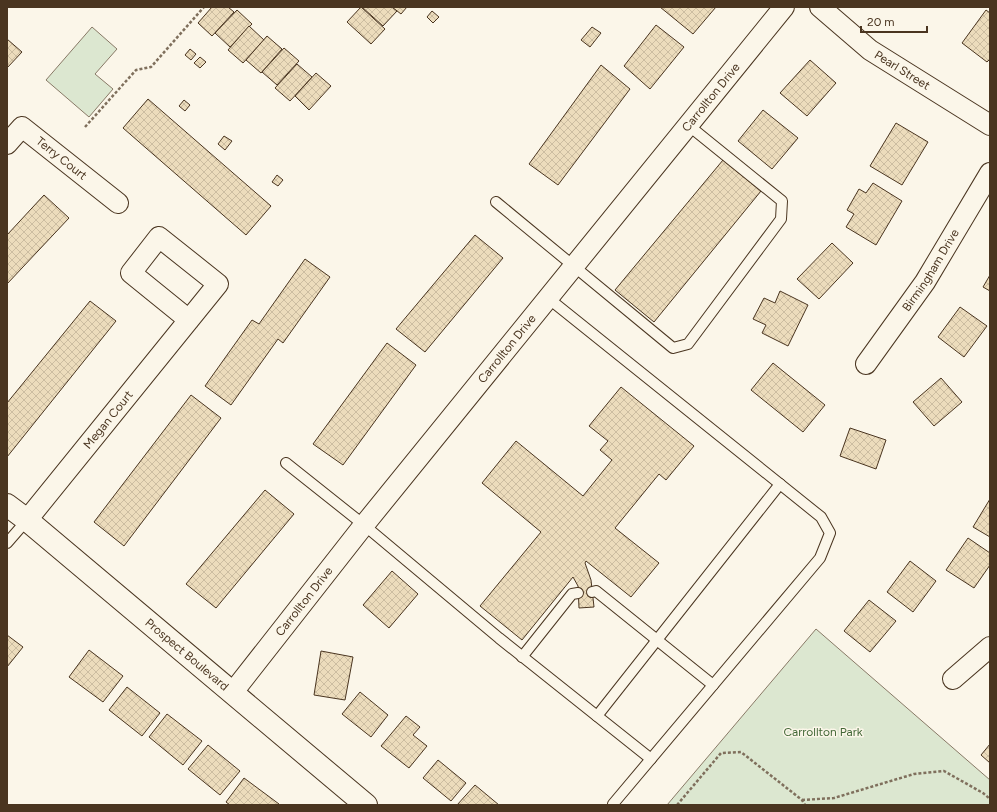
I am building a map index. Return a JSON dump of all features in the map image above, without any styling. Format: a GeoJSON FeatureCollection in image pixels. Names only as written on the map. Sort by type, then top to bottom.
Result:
{"type":"FeatureCollection","features":[{"type":"Feature","properties":{"kind":"street","name":"Carrollton Drive"},"geometry":{"type":"LineString","coordinates":[[233,692],[364,525],[784,7]]}},
{"type":"Feature","properties":{"kind":"street","name":"Pearl Street"},"geometry":{"type":"LineString","coordinates":[[820,7],[870,50],[990,125]]}},
{"type":"Feature","properties":{"kind":"street","name":"Terry Court"},"geometry":{"type":"LineString","coordinates":[[7,144],[22,127],[118,203]]}},
{"type":"Feature","properties":{"kind":"street","name":"Birmingham Drive"},"geometry":{"type":"LineString","coordinates":[[866,364],[925,282],[990,174]]}},
{"type":"Feature","properties":{"kind":"street","name":"Megan Court"},"geometry":{"type":"LineString","coordinates":[[27,520],[189,320]]}},
{"type":"Feature","properties":{"kind":"street","name":"Prospect Boulevard"},"geometry":{"type":"LineString","coordinates":[[7,505],[233,692],[366,805]]}},
{"type":"Feature","properties":{"kind":"street"},"geometry":{"type":"LineString","coordinates":[[953,679],[990,647]]}},
{"type":"Feature","properties":{"kind":"lane"},"geometry":{"type":"LineString","coordinates":[[496,202],[673,348],[688,344],[781,219],[782,201],[688,125]]}},
{"type":"Feature","properties":{"kind":"lane"},"geometry":{"type":"LineString","coordinates":[[548,298],[821,517],[830,533],[820,558],[613,804]]}},
{"type":"Feature","properties":{"kind":"lane"},"geometry":{"type":"LineString","coordinates":[[286,463],[364,525],[522,657],[651,759]]}},
{"type":"Feature","properties":{"kind":"lane"},"geometry":{"type":"LineString","coordinates":[[596,716],[780,484]]}},
{"type":"Feature","properties":{"kind":"lane"},"geometry":{"type":"LineString","coordinates":[[7,543],[27,520]]}},
{"type":"Feature","properties":{"kind":"lane"},"geometry":{"type":"LineString","coordinates":[[592,592],[596,591],[656,641],[713,685]]}},
{"type":"Feature","properties":{"kind":"lane"},"geometry":{"type":"LineString","coordinates":[[522,657],[572,594],[578,594]]}},
{"type":"Feature","properties":{"kind":"path"},"geometry":{"type":"LineString","coordinates":[[85,127],[136,70],[150,67],[204,7]]}},
{"type":"Feature","properties":{"kind":"path"},"geometry":{"type":"LineString","coordinates":[[677,805],[721,753],[741,752],[802,800],[804,805]]}},
{"type":"Feature","properties":{"kind":"path"},"geometry":{"type":"LineString","coordinates":[[802,800],[834,798],[914,774],[944,771],[983,793],[990,799]]}},
{"type":"Feature","properties":{"kind":"green space"},"geometry":{"type":"Polygon","coordinates":[[[92,27],[117,49],[95,74],[113,89],[89,117],[46,80],[92,27]]]}},
{"type":"Feature","properties":{"kind":"green space","name":"Carrollton Park"},"geometry":{"type":"Polygon","coordinates":[[[816,629],[990,780],[990,805],[667,805],[816,629]]]}},
{"type":"Feature","properties":{"kind":"building"},"geometry":{"type":"Polygon","coordinates":[[[212,7],[228,7],[234,12],[212,36],[198,23],[212,7]]]}},
{"type":"Feature","properties":{"kind":"building"},"geometry":{"type":"Polygon","coordinates":[[[361,7],[385,29],[371,44],[347,22],[361,7]]]}},
{"type":"Feature","properties":{"kind":"building"},"geometry":{"type":"Polygon","coordinates":[[[362,7],[392,7],[397,11],[383,26],[362,7]]]}},
{"type":"Feature","properties":{"kind":"building"},"geometry":{"type":"Polygon","coordinates":[[[392,7],[407,7],[401,14],[392,7]]]}},
{"type":"Feature","properties":{"kind":"building"},"geometry":{"type":"Polygon","coordinates":[[[660,7],[716,7],[693,34],[660,7]]]}},
{"type":"Feature","properties":{"kind":"building"},"geometry":{"type":"Polygon","coordinates":[[[237,10],[252,24],[230,47],[215,33],[237,10]]]}},
{"type":"Feature","properties":{"kind":"building"},"geometry":{"type":"Polygon","coordinates":[[[986,10],[990,13],[990,59],[987,62],[962,43],[986,10]]]}},
{"type":"Feature","properties":{"kind":"building"},"geometry":{"type":"Polygon","coordinates":[[[432,11],[439,17],[433,23],[427,17],[432,11]]]}},
{"type":"Feature","properties":{"kind":"building"},"geometry":{"type":"Polygon","coordinates":[[[656,25],[684,47],[650,89],[624,66],[656,25]]]}},
{"type":"Feature","properties":{"kind":"building"},"geometry":{"type":"Polygon","coordinates":[[[249,26],[264,40],[243,63],[228,50],[249,26]]]}},
{"type":"Feature","properties":{"kind":"building"},"geometry":{"type":"Polygon","coordinates":[[[592,27],[601,33],[590,47],[581,40],[592,27]]]}},
{"type":"Feature","properties":{"kind":"building"},"geometry":{"type":"Polygon","coordinates":[[[267,36],[282,49],[261,73],[246,60],[267,36]]]}},
{"type":"Feature","properties":{"kind":"building"},"geometry":{"type":"Polygon","coordinates":[[[7,39],[22,52],[7,68],[7,39]]]}},
{"type":"Feature","properties":{"kind":"building"},"geometry":{"type":"Polygon","coordinates":[[[284,48],[299,61],[277,85],[262,72],[284,48]]]}},
{"type":"Feature","properties":{"kind":"building"},"geometry":{"type":"Polygon","coordinates":[[[190,49],[196,54],[191,60],[185,55],[190,49]]]}},
{"type":"Feature","properties":{"kind":"building"},"geometry":{"type":"Polygon","coordinates":[[[200,57],[206,62],[200,68],[194,63],[200,57]]]}},
{"type":"Feature","properties":{"kind":"building"},"geometry":{"type":"Polygon","coordinates":[[[810,60],[836,83],[807,116],[780,93],[810,60]]]}},
{"type":"Feature","properties":{"kind":"building"},"geometry":{"type":"Polygon","coordinates":[[[297,64],[312,77],[290,101],[275,88],[297,64]]]}},
{"type":"Feature","properties":{"kind":"building"},"geometry":{"type":"Polygon","coordinates":[[[601,65],[630,89],[558,185],[529,164],[601,65]]]}},
{"type":"Feature","properties":{"kind":"building"},"geometry":{"type":"Polygon","coordinates":[[[316,73],[331,86],[309,110],[295,96],[316,73]]]}},
{"type":"Feature","properties":{"kind":"building"},"geometry":{"type":"Polygon","coordinates":[[[148,99],[271,206],[246,235],[123,128],[148,99]]]}},
{"type":"Feature","properties":{"kind":"building"},"geometry":{"type":"Polygon","coordinates":[[[184,100],[190,105],[185,111],[179,106],[184,100]]]}},
{"type":"Feature","properties":{"kind":"building"},"geometry":{"type":"Polygon","coordinates":[[[763,110],[798,138],[772,169],[738,141],[763,110]]]}},
{"type":"Feature","properties":{"kind":"building"},"geometry":{"type":"Polygon","coordinates":[[[896,123],[928,142],[902,185],[870,166],[896,123]]]}},
{"type":"Feature","properties":{"kind":"building"},"geometry":{"type":"Polygon","coordinates":[[[224,136],[232,141],[225,150],[218,144],[224,136]]]}},
{"type":"Feature","properties":{"kind":"building"},"geometry":{"type":"Polygon","coordinates":[[[723,160],[761,191],[654,322],[615,290],[723,160]]]}},
{"type":"Feature","properties":{"kind":"building"},"geometry":{"type":"Polygon","coordinates":[[[277,175],[283,180],[278,186],[272,182],[277,175]]]}},
{"type":"Feature","properties":{"kind":"building"},"geometry":{"type":"Polygon","coordinates":[[[873,183],[902,201],[876,245],[846,227],[854,214],[847,210],[859,189],[866,193],[873,183]]]}},
{"type":"Feature","properties":{"kind":"building"},"geometry":{"type":"Polygon","coordinates":[[[44,195],[69,218],[7,284],[7,235],[44,195]]]}},
{"type":"Feature","properties":{"kind":"building"},"geometry":{"type":"Polygon","coordinates":[[[475,235],[503,258],[425,352],[396,329],[475,235]]]}},
{"type":"Feature","properties":{"kind":"building"},"geometry":{"type":"Polygon","coordinates":[[[832,243],[853,263],[819,299],[797,279],[832,243]]]}},
{"type":"Feature","properties":{"kind":"building"},"geometry":{"type":"Polygon","coordinates":[[[305,259],[330,277],[283,343],[278,339],[231,405],[205,386],[252,320],[259,324],[305,259]]]}},
{"type":"Feature","properties":{"kind":"building"},"geometry":{"type":"Polygon","coordinates":[[[990,275],[990,291],[983,287],[990,275]]]}},
{"type":"Feature","properties":{"kind":"building"},"geometry":{"type":"Polygon","coordinates":[[[780,291],[808,305],[788,346],[762,333],[766,325],[753,319],[764,298],[775,303],[780,291]]]}},
{"type":"Feature","properties":{"kind":"building"},"geometry":{"type":"Polygon","coordinates":[[[90,301],[116,321],[7,457],[7,403],[90,301]]]}},
{"type":"Feature","properties":{"kind":"building"},"geometry":{"type":"Polygon","coordinates":[[[960,307],[987,326],[964,357],[938,337],[960,307]]]}},
{"type":"Feature","properties":{"kind":"building"},"geometry":{"type":"Polygon","coordinates":[[[387,343],[416,365],[343,465],[313,444],[387,343]]]}},
{"type":"Feature","properties":{"kind":"building"},"geometry":{"type":"Polygon","coordinates":[[[773,363],[825,405],[803,432],[751,390],[773,363]]]}},
{"type":"Feature","properties":{"kind":"building"},"geometry":{"type":"Polygon","coordinates":[[[941,378],[962,402],[934,426],[913,402],[941,378]]]}},
{"type":"Feature","properties":{"kind":"building"},"geometry":{"type":"Polygon","coordinates":[[[621,387],[694,446],[666,480],[659,474],[615,528],[659,563],[631,597],[586,561],[585,563],[591,580],[594,607],[579,608],[578,586],[573,577],[522,640],[480,606],[541,532],[482,483],[516,441],[583,496],[612,460],[600,450],[608,441],[589,426],[621,387]]]}},
{"type":"Feature","properties":{"kind":"building"},"geometry":{"type":"Polygon","coordinates":[[[191,395],[221,418],[124,546],[94,522],[191,395]]]}},
{"type":"Feature","properties":{"kind":"building"},"geometry":{"type":"Polygon","coordinates":[[[850,428],[886,440],[876,469],[840,456],[850,428]]]}},
{"type":"Feature","properties":{"kind":"building"},"geometry":{"type":"Polygon","coordinates":[[[265,490],[294,514],[216,608],[186,584],[265,490]]]}},
{"type":"Feature","properties":{"kind":"building"},"geometry":{"type":"Polygon","coordinates":[[[990,499],[990,537],[973,527],[990,499]]]}},
{"type":"Feature","properties":{"kind":"building"},"geometry":{"type":"Polygon","coordinates":[[[968,538],[990,553],[990,565],[974,588],[946,570],[968,538]]]}},
{"type":"Feature","properties":{"kind":"building"},"geometry":{"type":"Polygon","coordinates":[[[910,561],[936,581],[913,612],[887,592],[910,561]]]}},
{"type":"Feature","properties":{"kind":"building"},"geometry":{"type":"Polygon","coordinates":[[[392,571],[418,594],[389,628],[363,605],[392,571]]]}},
{"type":"Feature","properties":{"kind":"building"},"geometry":{"type":"Polygon","coordinates":[[[869,600],[896,621],[870,652],[844,631],[869,600]]]}},
{"type":"Feature","properties":{"kind":"building"},"geometry":{"type":"Polygon","coordinates":[[[7,635],[23,647],[7,667],[7,635]]]}},
{"type":"Feature","properties":{"kind":"building"},"geometry":{"type":"Polygon","coordinates":[[[89,650],[123,676],[103,702],[69,677],[89,650]]]}},
{"type":"Feature","properties":{"kind":"building"},"geometry":{"type":"Polygon","coordinates":[[[321,651],[353,657],[345,700],[314,695],[321,651]]]}},
{"type":"Feature","properties":{"kind":"building"},"geometry":{"type":"Polygon","coordinates":[[[127,687],[160,713],[142,736],[109,710],[127,687]]]}},
{"type":"Feature","properties":{"kind":"building"},"geometry":{"type":"Polygon","coordinates":[[[360,692],[388,715],[371,737],[342,714],[360,692]]]}},
{"type":"Feature","properties":{"kind":"building"},"geometry":{"type":"Polygon","coordinates":[[[167,714],[202,741],[183,765],[149,737],[167,714]]]}},
{"type":"Feature","properties":{"kind":"building"},"geometry":{"type":"Polygon","coordinates":[[[406,716],[420,727],[413,735],[427,746],[409,768],[381,746],[406,716]]]}},
{"type":"Feature","properties":{"kind":"building"},"geometry":{"type":"Polygon","coordinates":[[[990,744],[990,763],[981,755],[990,744]]]}},
{"type":"Feature","properties":{"kind":"building"},"geometry":{"type":"Polygon","coordinates":[[[208,745],[240,771],[220,795],[188,769],[208,745]]]}},
{"type":"Feature","properties":{"kind":"building"},"geometry":{"type":"Polygon","coordinates":[[[438,760],[466,783],[451,801],[423,778],[438,760]]]}},
{"type":"Feature","properties":{"kind":"building"},"geometry":{"type":"Polygon","coordinates":[[[244,778],[279,804],[230,805],[226,802],[244,778]]]}},
{"type":"Feature","properties":{"kind":"building"},"geometry":{"type":"Polygon","coordinates":[[[475,785],[499,805],[457,805],[475,785]]]}}]}
